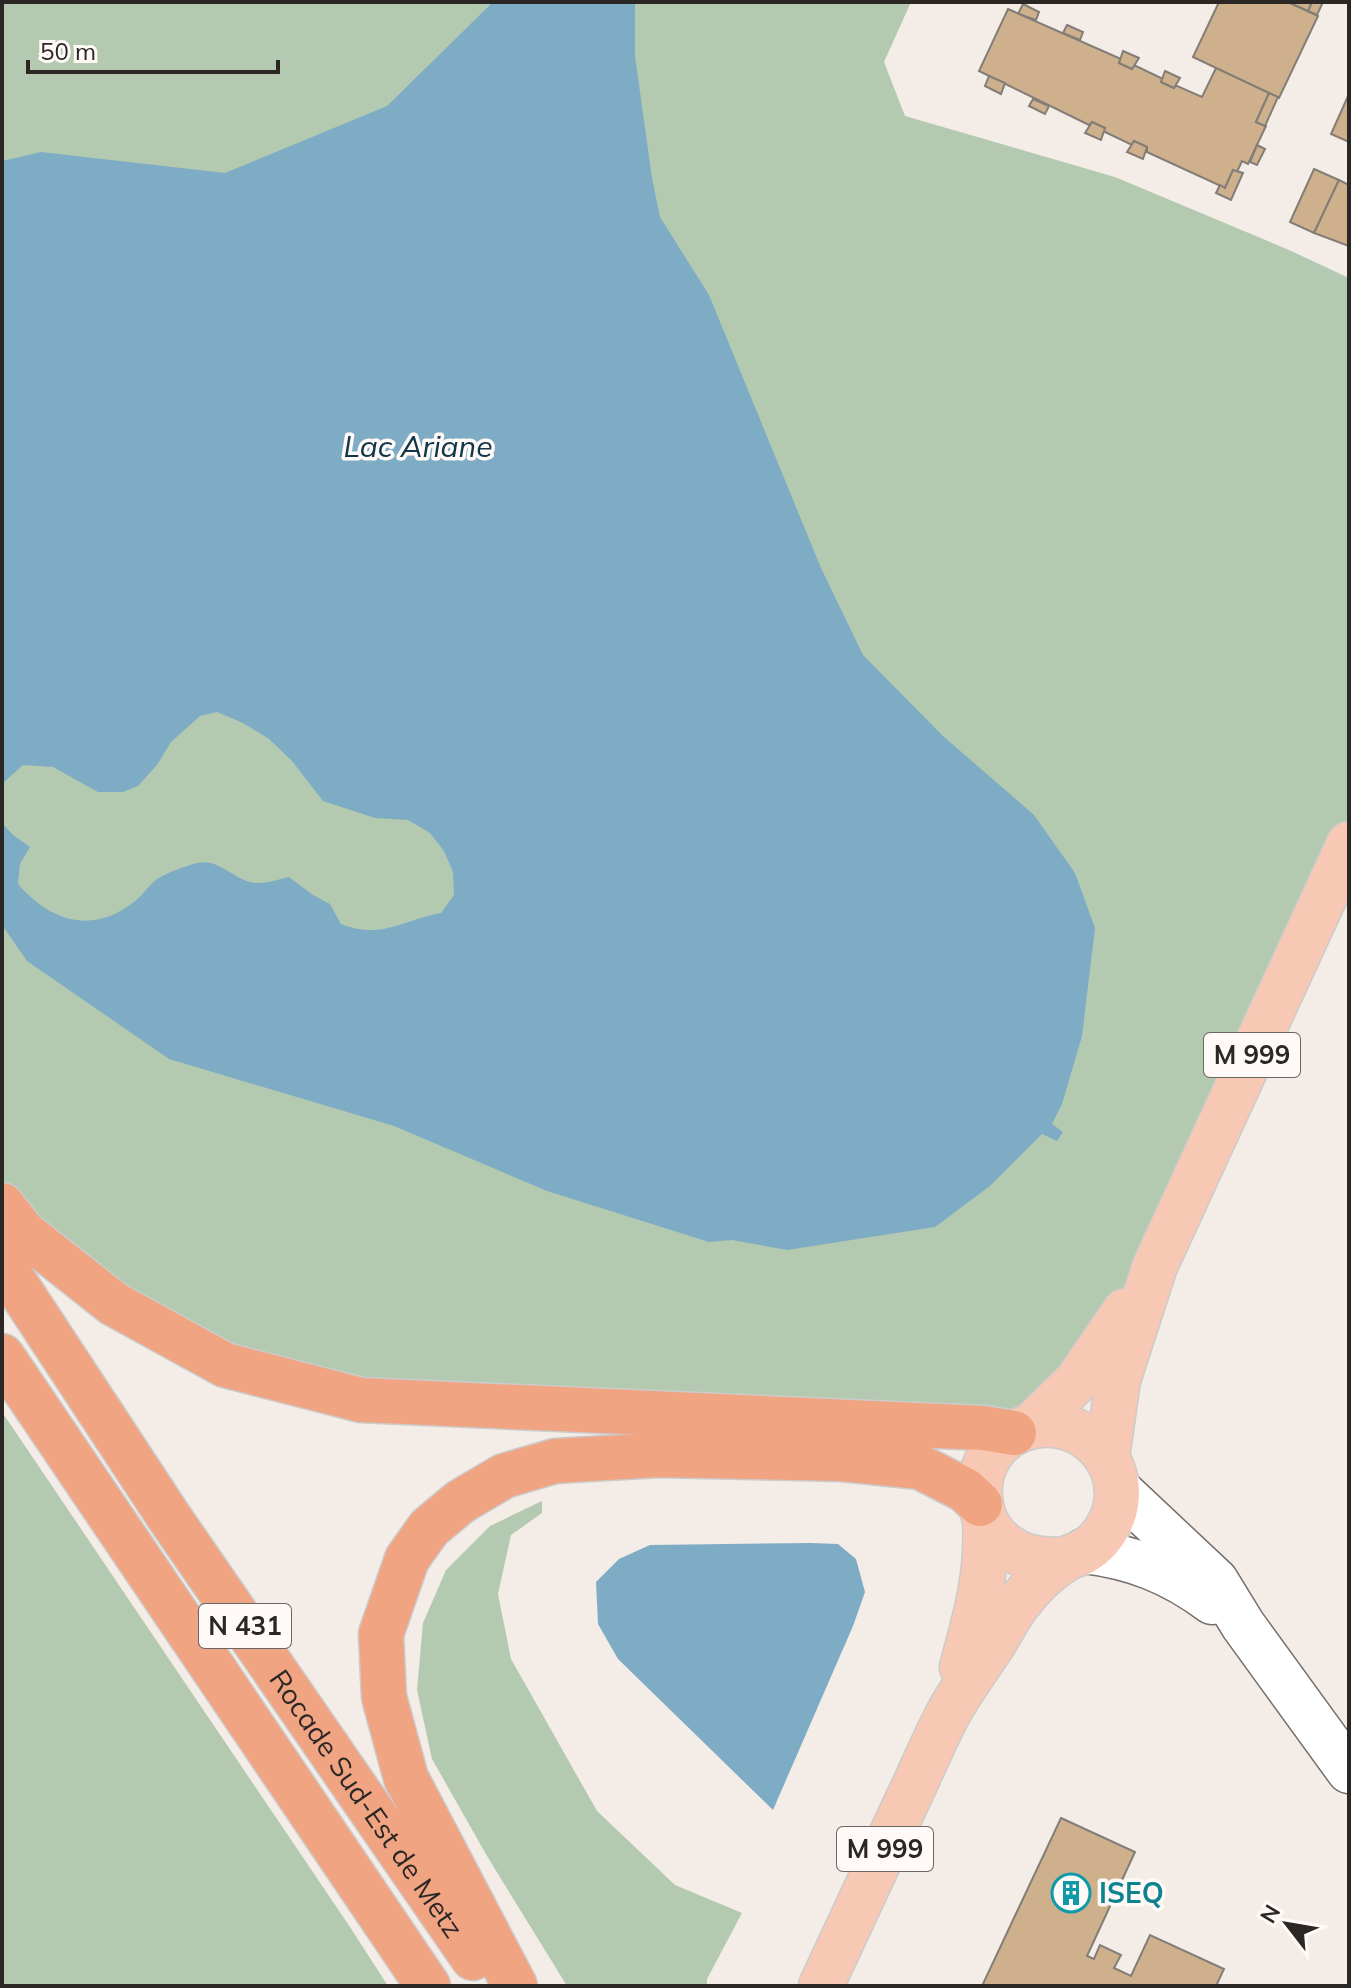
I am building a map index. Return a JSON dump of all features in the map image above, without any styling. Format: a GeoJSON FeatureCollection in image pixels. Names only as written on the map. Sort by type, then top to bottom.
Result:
{"type":"FeatureCollection","features":[{"type":"Feature","properties":{"kind":"highway"},"geometry":{"type":"LineString","coordinates":[[2,1205],[24,1233],[114,1304],[225,1365],[361,1400],[1023,1430]]}},
{"type":"Feature","properties":{"kind":"highway","name":"Rocade Sud-Est de Metz"},"geometry":{"type":"LineString","coordinates":[[2,1263],[169,1517],[492,1986]]}},
{"type":"Feature","properties":{"kind":"highway","name":"Rocade Sud-Est de Metz"},"geometry":{"type":"LineString","coordinates":[[2,1356],[428,1986]]}},
{"type":"Feature","properties":{"kind":"highway"},"geometry":{"type":"LineString","coordinates":[[515,1986],[406,1778],[384,1697],[381,1634],[407,1559],[429,1528],[460,1502],[504,1476],[555,1461],[658,1455],[842,1459],[920,1467],[965,1490],[983,1512]]}},
{"type":"Feature","properties":{"kind":"main road","name":"M 999"},"geometry":{"type":"LineString","coordinates":[[1112,1472],[1118,1380],[1155,1266],[1349,844]]}},
{"type":"Feature","properties":{"kind":"main road","name":"M 999"},"geometry":{"type":"LineString","coordinates":[[1023,1430],[1077,1381],[1155,1266]]}},
{"type":"Feature","properties":{"kind":"main road"},"geometry":{"type":"LineString","coordinates":[[1050,1424],[1069,1427],[1096,1444],[1112,1472],[1116,1504],[1111,1520],[1101,1537],[1075,1555],[1044,1561],[1024,1557],[1008,1549],[995,1536],[983,1512],[980,1486],[984,1469],[1003,1441],[1023,1430],[1050,1424]]}},
{"type":"Feature","properties":{"kind":"main road","name":"M 999"},"geometry":{"type":"LineString","coordinates":[[949,1712],[981,1599],[987,1556],[983,1512]]}},
{"type":"Feature","properties":{"kind":"main road","name":"M 999"},"geometry":{"type":"LineString","coordinates":[[821,1986],[949,1712],[1017,1605],[1040,1579],[1075,1555]]}},
{"type":"Feature","properties":{"kind":"street"},"geometry":{"type":"LineString","coordinates":[[1112,1472],[1216,1581],[1243,1625],[1349,1771]]}},
{"type":"Feature","properties":{"kind":"street"},"geometry":{"type":"LineString","coordinates":[[1075,1555],[1146,1563],[1195,1589],[1243,1625]]}},
{"type":"Feature","properties":{"kind":"green space"},"geometry":{"type":"Polygon","coordinates":[[[2,2],[911,2],[884,62],[905,116],[1115,177],[1349,278],[1349,843],[1155,1266],[1014,1433],[361,1400],[225,1365],[2,1205],[2,2]]]}},
{"type":"Feature","properties":{"kind":"green space"},"geometry":{"type":"Polygon","coordinates":[[[2,1412],[350,1927],[388,1986],[2,1986],[2,1412]]]}},
{"type":"Feature","properties":{"kind":"green space"},"geometry":{"type":"Polygon","coordinates":[[[542,1501],[542,1513],[511,1535],[498,1594],[511,1659],[597,1811],[675,1885],[742,1913],[707,1979],[707,1986],[567,1986],[432,1759],[417,1690],[423,1623],[446,1570],[490,1526],[542,1501]]]}},
{"type":"Feature","properties":{"kind":"water","name":"Lac Ariane"},"geometry":{"type":"Polygon","coordinates":[[[493,2],[635,2],[635,56],[660,217],[709,295],[821,568],[863,655],[943,736],[1034,815],[1075,873],[1095,928],[1082,1036],[1062,1104],[1052,1124],[1063,1132],[1057,1141],[1042,1134],[990,1186],[935,1227],[787,1250],[732,1240],[709,1242],[547,1191],[394,1126],[169,1059],[27,961],[2,925],[2,823],[30,847],[20,864],[18,884],[44,907],[73,920],[88,921],[119,912],[138,899],[154,881],[187,866],[205,862],[251,882],[289,877],[330,904],[341,924],[368,930],[392,927],[441,913],[454,895],[453,872],[444,851],[430,833],[408,820],[375,818],[323,801],[292,761],[269,739],[217,712],[200,716],[171,742],[157,765],[138,786],[123,792],[98,792],[53,767],[23,765],[2,784],[2,161],[41,152],[225,173],[387,106],[493,2]]]}},
{"type":"Feature","properties":{"kind":"water"},"geometry":{"type":"Polygon","coordinates":[[[838,1544],[856,1559],[865,1592],[773,1810],[618,1659],[598,1624],[596,1582],[619,1559],[650,1545],[838,1544]]]}},
{"type":"Feature","properties":{"kind":"building"},"geometry":{"type":"Polygon","coordinates":[[[1219,2],[1288,2],[1318,16],[1279,98],[1193,57],[1219,2]]]}},
{"type":"Feature","properties":{"kind":"building"},"geometry":{"type":"Polygon","coordinates":[[[1288,2],[1312,2],[1308,11],[1288,2]]]}},
{"type":"Feature","properties":{"kind":"building"},"geometry":{"type":"Polygon","coordinates":[[[1312,2],[1323,2],[1317,15],[1308,11],[1312,2]]]}},
{"type":"Feature","properties":{"kind":"building"},"geometry":{"type":"Polygon","coordinates":[[[1023,4],[1039,12],[1036,20],[1018,14],[1023,4]]]}},
{"type":"Feature","properties":{"kind":"building"},"geometry":{"type":"Polygon","coordinates":[[[1008,9],[1121,59],[1119,63],[1132,69],[1134,65],[1174,88],[1175,85],[1202,97],[1216,68],[1269,93],[1256,122],[1266,126],[1248,164],[1242,161],[1237,172],[1233,170],[1225,188],[1147,152],[1147,147],[1134,141],[1132,145],[1103,131],[1105,128],[1092,122],[1089,125],[979,71],[1008,9]]]}},
{"type":"Feature","properties":{"kind":"building"},"geometry":{"type":"Polygon","coordinates":[[[1067,25],[1083,32],[1080,40],[1063,33],[1067,25]]]}},
{"type":"Feature","properties":{"kind":"building"},"geometry":{"type":"Polygon","coordinates":[[[1123,51],[1139,58],[1132,69],[1119,63],[1123,51]]]}},
{"type":"Feature","properties":{"kind":"building"},"geometry":{"type":"Polygon","coordinates":[[[1165,71],[1180,78],[1174,88],[1161,82],[1165,71]]]}},
{"type":"Feature","properties":{"kind":"building"},"geometry":{"type":"Polygon","coordinates":[[[989,76],[1005,83],[1001,94],[985,86],[989,76]]]}},
{"type":"Feature","properties":{"kind":"building"},"geometry":{"type":"Polygon","coordinates":[[[1269,93],[1278,97],[1265,126],[1256,122],[1269,93]]]}},
{"type":"Feature","properties":{"kind":"building"},"geometry":{"type":"Polygon","coordinates":[[[1349,94],[1349,142],[1331,134],[1349,94]]]}},
{"type":"Feature","properties":{"kind":"building"},"geometry":{"type":"Polygon","coordinates":[[[1033,99],[1049,106],[1045,114],[1029,106],[1033,99]]]}},
{"type":"Feature","properties":{"kind":"building"},"geometry":{"type":"Polygon","coordinates":[[[1092,122],[1105,128],[1101,140],[1085,133],[1092,122]]]}},
{"type":"Feature","properties":{"kind":"building"},"geometry":{"type":"Polygon","coordinates":[[[1134,141],[1147,147],[1143,159],[1127,152],[1134,141]]]}},
{"type":"Feature","properties":{"kind":"building"},"geometry":{"type":"Polygon","coordinates":[[[1257,145],[1265,149],[1257,165],[1250,162],[1257,145]]]}},
{"type":"Feature","properties":{"kind":"building"},"geometry":{"type":"Polygon","coordinates":[[[1314,169],[1339,180],[1314,233],[1290,222],[1314,169]]]}},
{"type":"Feature","properties":{"kind":"building"},"geometry":{"type":"Polygon","coordinates":[[[1233,170],[1243,173],[1231,200],[1216,193],[1220,185],[1225,188],[1233,170]]]}},
{"type":"Feature","properties":{"kind":"building"},"geometry":{"type":"Polygon","coordinates":[[[1339,180],[1349,185],[1349,246],[1314,233],[1339,180]]]}},
{"type":"Feature","properties":{"kind":"building","name":"ISEQ"},"geometry":{"type":"Polygon","coordinates":[[[1061,1818],[1135,1852],[1087,1956],[1094,1959],[1100,1945],[1121,1955],[1114,1968],[1131,1976],[1150,1935],[1224,1969],[1216,1986],[982,1986],[1061,1818]]]}},
{"type":"Feature","properties":{"kind":"place","name":"ISEQ"},"geometry":{"type":"Point","coordinates":[1071,1893]}}]}
